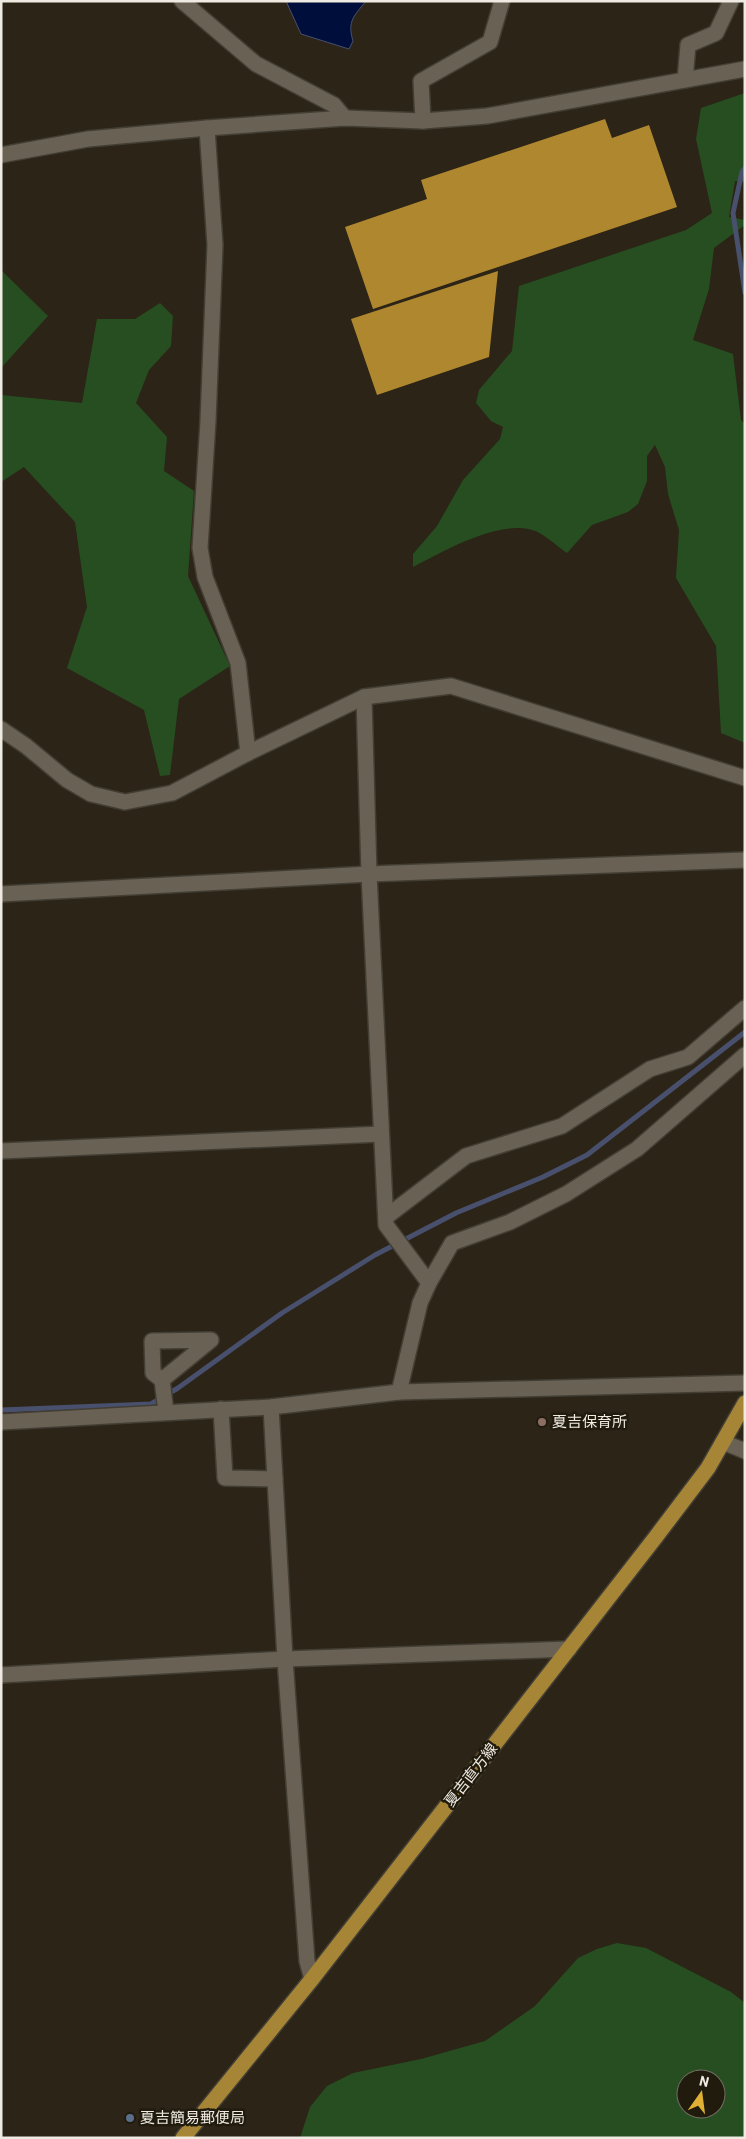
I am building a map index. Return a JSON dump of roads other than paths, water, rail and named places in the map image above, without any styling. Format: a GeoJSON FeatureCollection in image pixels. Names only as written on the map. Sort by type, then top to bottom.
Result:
{"type":"FeatureCollection","features":[{"type":"Feature","properties":{"kind":"main road","name":"夏吉直方線"},"geometry":{"type":"LineString","coordinates":[[183,2138],[312,1979],[708,1468],[745,1403]]}},
{"type":"Feature","properties":{"kind":"street"},"geometry":{"type":"LineString","coordinates":[[182,1],[256,64],[334,105],[346,118]]}},
{"type":"Feature","properties":{"kind":"street"},"geometry":{"type":"LineString","coordinates":[[423,120],[421,81],[490,42],[502,1]]}},
{"type":"Feature","properties":{"kind":"street"},"geometry":{"type":"LineString","coordinates":[[685,80],[688,45],[716,33],[730,1]]}},
{"type":"Feature","properties":{"kind":"street"},"geometry":{"type":"LineString","coordinates":[[1,155],[88,139],[207,128],[346,118],[423,120],[487,116],[745,69]]}},
{"type":"Feature","properties":{"kind":"street"},"geometry":{"type":"LineString","coordinates":[[207,128],[215,245],[208,421],[200,548],[205,577],[238,663],[248,753]]}},
{"type":"Feature","properties":{"kind":"street"},"geometry":{"type":"LineString","coordinates":[[1,729],[26,746],[67,780],[91,794],[125,802],[172,793],[364,696],[451,686],[745,778]]}},
{"type":"Feature","properties":{"kind":"street"},"geometry":{"type":"LineString","coordinates":[[364,696],[369,874],[386,1225],[429,1282]]}},
{"type":"Feature","properties":{"kind":"street"},"geometry":{"type":"LineString","coordinates":[[1,894],[369,874],[745,860]]}},
{"type":"Feature","properties":{"kind":"street"},"geometry":{"type":"LineString","coordinates":[[386,1218],[466,1156],[562,1126],[650,1069],[688,1057],[745,1008]]}},
{"type":"Feature","properties":{"kind":"street"},"geometry":{"type":"LineString","coordinates":[[399,1392],[420,1304],[429,1282],[452,1243],[510,1222],[566,1194],[637,1149],[745,1055]]}},
{"type":"Feature","properties":{"kind":"street"},"geometry":{"type":"LineString","coordinates":[[1,1151],[381,1134]]}},
{"type":"Feature","properties":{"kind":"street"},"geometry":{"type":"LineString","coordinates":[[162,1380],[166,1412]]}},
{"type":"Feature","properties":{"kind":"street"},"geometry":{"type":"LineString","coordinates":[[1,1422],[271,1407],[399,1392],[745,1383]]}},
{"type":"Feature","properties":{"kind":"street"},"geometry":{"type":"LineString","coordinates":[[271,1407],[285,1659],[306,1960],[312,1979]]}},
{"type":"Feature","properties":{"kind":"street"},"geometry":{"type":"LineString","coordinates":[[221,1409],[225,1478],[275,1479]]}},
{"type":"Feature","properties":{"kind":"street"},"geometry":{"type":"LineString","coordinates":[[723,1442],[745,1450]]}},
{"type":"Feature","properties":{"kind":"street"},"geometry":{"type":"LineString","coordinates":[[1,1674],[285,1659],[569,1649]]}},
{"type":"Feature","properties":{"kind":"water"},"geometry":{"type":"Polygon","coordinates":[[[286,1],[366,1],[351,24],[353,41],[349,49],[301,34],[286,1]]]}},
{"type":"Feature","properties":{"kind":"waterway"},"geometry":{"type":"LineString","coordinates":[[745,168],[742,172],[733,213],[745,293]]}},
{"type":"Feature","properties":{"kind":"waterway"},"geometry":{"type":"LineString","coordinates":[[1,1410],[151,1404],[178,1388],[282,1313],[375,1255],[456,1213],[543,1177],[587,1155],[745,1032]]}},
{"type":"Feature","properties":{"kind":"place","name":"夏吉保育所"},"geometry":{"type":"Point","coordinates":[542,1422]}},
{"type":"Feature","properties":{"kind":"place","name":"夏吉簡易郵便局"},"geometry":{"type":"Point","coordinates":[130,2118]}}]}
